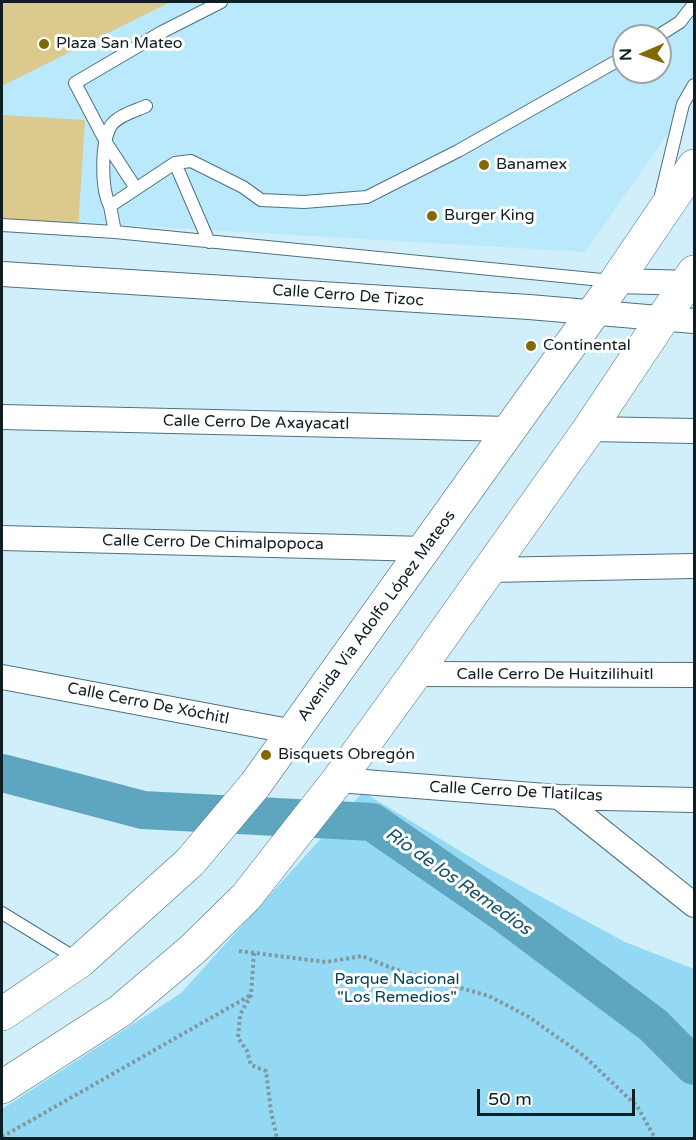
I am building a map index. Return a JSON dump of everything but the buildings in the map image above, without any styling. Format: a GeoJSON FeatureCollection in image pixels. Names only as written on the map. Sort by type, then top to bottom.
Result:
{"type":"FeatureCollection","features":[{"type":"Feature","properties":{"kind":"main road","name":"Avenida Via Adolfo López Mateos"},"geometry":{"type":"LineString","coordinates":[[2,1014],[80,961],[190,862],[255,785],[616,281],[694,166]]}},
{"type":"Feature","properties":{"kind":"main road"},"geometry":{"type":"LineString","coordinates":[[2,1087],[120,1011],[192,950],[246,897],[329,792],[589,429],[679,320],[692,280]]}},
{"type":"Feature","properties":{"kind":"street","name":"Calle Cerro De Tizoc"},"geometry":{"type":"LineString","coordinates":[[2,274],[494,305],[679,320]]}},
{"type":"Feature","properties":{"kind":"street"},"geometry":{"type":"LineString","coordinates":[[616,281],[692,280]]}},
{"type":"Feature","properties":{"kind":"street","name":"Calle Cerro De Axayacatl"},"geometry":{"type":"LineString","coordinates":[[2,417],[510,429]]}},
{"type":"Feature","properties":{"kind":"street"},"geometry":{"type":"LineString","coordinates":[[589,429],[694,431]]}},
{"type":"Feature","properties":{"kind":"street","name":"Calle Cerro De Chimalpopoca"},"geometry":{"type":"LineString","coordinates":[[2,538],[424,549]]}},
{"type":"Feature","properties":{"kind":"street"},"geometry":{"type":"LineString","coordinates":[[489,570],[694,566]]}},
{"type":"Feature","properties":{"kind":"street","name":"Calle Cerro De Huitzilihuitl"},"geometry":{"type":"LineString","coordinates":[[415,674],[694,675]]}},
{"type":"Feature","properties":{"kind":"street","name":"Calle Cerro De Xóchitl"},"geometry":{"type":"LineString","coordinates":[[2,677],[294,732]]}},
{"type":"Feature","properties":{"kind":"street","name":"Calle Cerro De Tlatilcas"},"geometry":{"type":"LineString","coordinates":[[329,792],[694,800]]}},
{"type":"Feature","properties":{"kind":"street"},"geometry":{"type":"LineString","coordinates":[[559,797],[694,904]]}},
{"type":"Feature","properties":{"kind":"lane"},"geometry":{"type":"LineString","coordinates":[[135,187],[107,144],[75,83],[162,32],[221,2]]}},
{"type":"Feature","properties":{"kind":"lane"},"geometry":{"type":"LineString","coordinates":[[672,27],[680,22],[694,4]]}},
{"type":"Feature","properties":{"kind":"lane"},"geometry":{"type":"LineString","coordinates":[[110,206],[135,187],[175,163],[191,160],[243,187],[261,200],[304,202],[367,196],[458,151],[612,64]]}},
{"type":"Feature","properties":{"kind":"lane"},"geometry":{"type":"LineString","coordinates":[[655,222],[675,132],[683,104],[694,85]]}},
{"type":"Feature","properties":{"kind":"lane"},"geometry":{"type":"LineString","coordinates":[[116,232],[110,206],[104,195],[103,174],[110,127],[121,117],[146,106]]}},
{"type":"Feature","properties":{"kind":"lane"},"geometry":{"type":"LineString","coordinates":[[175,163],[209,242]]}},
{"type":"Feature","properties":{"kind":"lane"},"geometry":{"type":"LineString","coordinates":[[2,225],[116,232],[616,281]]}},
{"type":"Feature","properties":{"kind":"lane"},"geometry":{"type":"LineString","coordinates":[[2,913],[80,961]]}},
{"type":"Feature","properties":{"kind":"path"},"geometry":{"type":"LineString","coordinates":[[239,951],[326,962],[362,956],[394,969],[489,996],[529,1017],[584,1056],[637,1106],[655,1138]]}},
{"type":"Feature","properties":{"kind":"path"},"geometry":{"type":"LineString","coordinates":[[254,953],[251,995],[240,1015],[238,1038],[247,1051],[251,1065],[266,1071],[270,1112],[277,1138]]}},
{"type":"Feature","properties":{"kind":"path"},"geometry":{"type":"LineString","coordinates":[[2,1137],[251,995]]}},
{"type":"Feature","properties":{"kind":"shaded area"},"geometry":{"type":"Polygon","coordinates":[[[2,2],[694,2],[694,97],[585,252],[2,218],[2,2]]]}},
{"type":"Feature","properties":{"kind":"green space","name":"Parque Nacional \"Los Remedios\""},"geometry":{"type":"Polygon","coordinates":[[[363,792],[488,868],[625,942],[694,969],[694,1138],[2,1138],[2,1109],[181,993],[363,792]]]}},
{"type":"Feature","properties":{"kind":"waterway","name":"Río de los Remedios"},"geometry":{"type":"LineString","coordinates":[[2,773],[143,810],[372,822],[501,911],[653,1025],[694,1066]]}},
{"type":"Feature","properties":{"kind":"place","name":"Plaza San Mateo"},"geometry":{"type":"Point","coordinates":[44,44]}},
{"type":"Feature","properties":{"kind":"place","name":"Banamex"},"geometry":{"type":"Point","coordinates":[484,165]}},
{"type":"Feature","properties":{"kind":"place","name":"Burger King"},"geometry":{"type":"Point","coordinates":[432,216]}},
{"type":"Feature","properties":{"kind":"place","name":"Continental"},"geometry":{"type":"Point","coordinates":[531,346]}},
{"type":"Feature","properties":{"kind":"place","name":"Bisquets Obregón"},"geometry":{"type":"Point","coordinates":[266,755]}}]}
